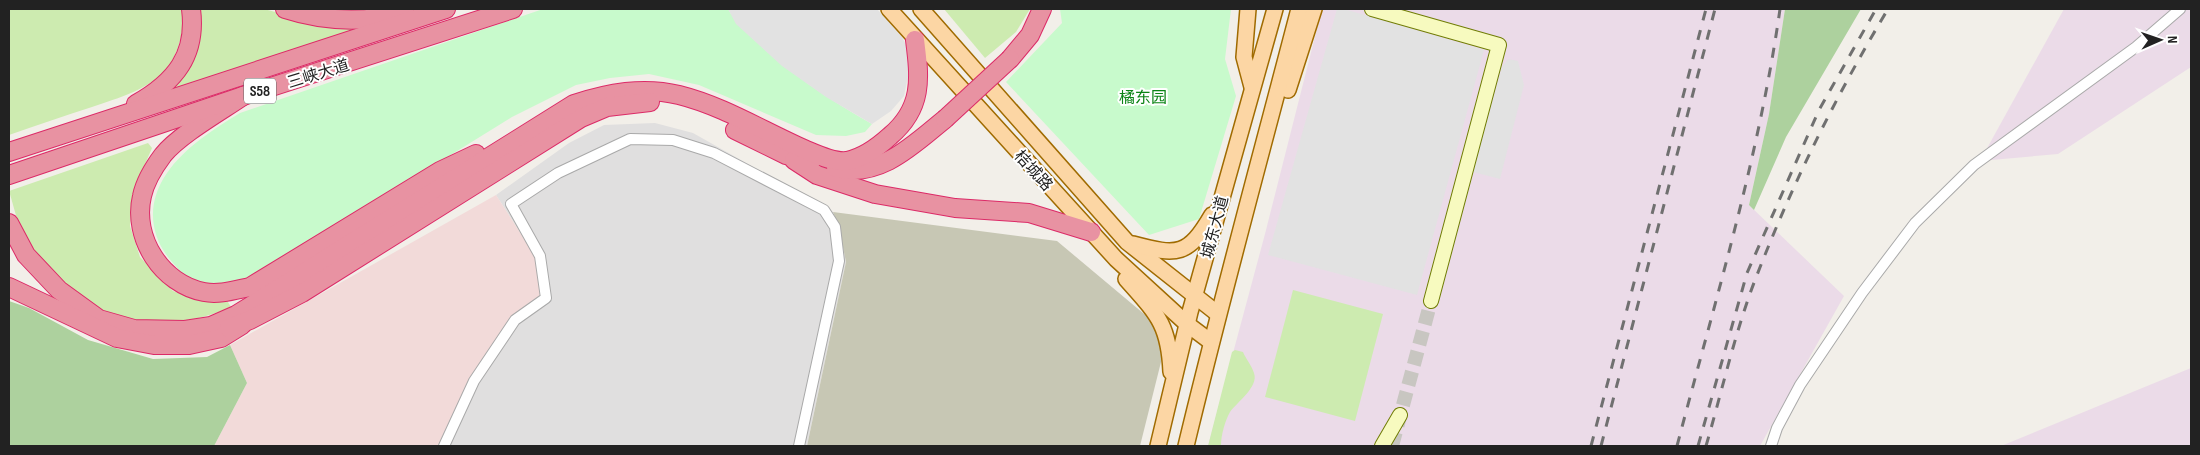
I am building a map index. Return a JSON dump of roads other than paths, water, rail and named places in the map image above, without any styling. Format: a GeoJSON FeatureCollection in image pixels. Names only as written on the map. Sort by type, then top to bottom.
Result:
{"type":"FeatureCollection","features":[{"type":"Feature","properties":{"kind":"highway"},"geometry":{"type":"LineString","coordinates":[[108,120],[155,94],[178,70],[189,51],[194,27],[191,9]]}},
{"type":"Feature","properties":{"kind":"highway"},"geometry":{"type":"LineString","coordinates":[[285,9],[306,16],[342,21],[384,18],[423,9]]}},
{"type":"Feature","properties":{"kind":"highway","name":"三峡大道"},"geometry":{"type":"LineString","coordinates":[[9,152],[446,9]]}},
{"type":"Feature","properties":{"kind":"highway","name":"三峡大道"},"geometry":{"type":"LineString","coordinates":[[9,175],[243,96],[513,9]]}},
{"type":"Feature","properties":{"kind":"highway"},"geometry":{"type":"LineString","coordinates":[[1008,57],[1023,34],[1035,9]]}},
{"type":"Feature","properties":{"kind":"highway"},"geometry":{"type":"LineString","coordinates":[[786,155],[843,170],[865,169],[894,158],[1008,57],[1030,35],[1042,9]]}},
{"type":"Feature","properties":{"kind":"highway"},"geometry":{"type":"LineString","coordinates":[[846,161],[861,156],[888,138],[900,128],[911,113],[917,96],[919,68],[915,40]]}},
{"type":"Feature","properties":{"kind":"highway"},"geometry":{"type":"LineString","coordinates":[[243,96],[192,130],[164,154],[150,176],[142,197],[140,222],[146,245],[157,262],[170,276],[185,286],[205,292],[225,292],[250,287],[440,171],[574,104],[599,96],[622,92],[650,91],[678,95],[717,109],[822,156],[862,163],[888,154],[901,147],[942,116]]}},
{"type":"Feature","properties":{"kind":"highway"},"geometry":{"type":"LineString","coordinates":[[9,287],[117,338],[154,345],[189,345],[221,338],[302,292],[581,118],[607,107],[651,102],[679,107],[703,115],[786,155],[817,174],[875,194],[956,208],[1029,213],[1090,232]]}},
{"type":"Feature","properties":{"kind":"highway"},"geometry":{"type":"LineString","coordinates":[[9,223],[26,255],[59,290],[99,318],[134,329],[185,330],[211,326],[236,314],[574,104]]}},
{"type":"Feature","properties":{"kind":"highway"},"geometry":{"type":"LineString","coordinates":[[9,240],[16,254],[41,284],[71,309],[96,324],[119,334],[156,340],[188,340],[208,336],[250,320]]}},
{"type":"Feature","properties":{"kind":"main road","name":"桔城路"},"geometry":{"type":"LineString","coordinates":[[889,9],[915,40],[1116,259],[1187,324],[1211,342]]}},
{"type":"Feature","properties":{"kind":"main road","name":"桔城路"},"geometry":{"type":"LineString","coordinates":[[921,9],[1127,242],[1195,298],[1218,314]]}},
{"type":"Feature","properties":{"kind":"main road"},"geometry":{"type":"LineString","coordinates":[[1248,9],[1244,57],[1252,87]]}},
{"type":"Feature","properties":{"kind":"main road","name":"城东大道"},"geometry":{"type":"LineString","coordinates":[[1158,446],[1187,324],[1275,9]]}},
{"type":"Feature","properties":{"kind":"main road","name":"城东大道"},"geometry":{"type":"LineString","coordinates":[[1186,446],[1218,314],[1300,9]]}},
{"type":"Feature","properties":{"kind":"main road"},"geometry":{"type":"LineString","coordinates":[[1236,251],[1314,9]]}},
{"type":"Feature","properties":{"kind":"main road"},"geometry":{"type":"LineString","coordinates":[[1127,242],[1172,252],[1187,247],[1201,234],[1222,199]]}},
{"type":"Feature","properties":{"kind":"main road"},"geometry":{"type":"LineString","coordinates":[[1090,232],[1163,325],[1170,351],[1172,390]]}},
{"type":"Feature","properties":{"kind":"street"},"geometry":{"type":"LineString","coordinates":[[1372,9],[1499,45],[1431,301]]}},
{"type":"Feature","properties":{"kind":"street"},"geometry":{"type":"LineString","coordinates":[[1772,446],[1777,428],[1800,385],[1862,293],[1915,224],[1974,165],[2136,47],[2180,9]]}},
{"type":"Feature","properties":{"kind":"street"},"geometry":{"type":"LineString","coordinates":[[444,446],[474,380],[515,320],[546,298],[540,256],[511,204],[558,173],[630,139],[674,140],[714,153],[824,210],[835,227],[839,261],[799,446]]}},
{"type":"Feature","properties":{"kind":"street"},"geometry":{"type":"LineString","coordinates":[[1382,446],[1400,415]]}},
{"type":"Feature","properties":{"kind":"tunnel"},"geometry":{"type":"LineString","coordinates":[[1392,446],[1431,301]]}},
{"type":"Feature","properties":{"kind":"railway"},"geometry":{"type":"LineString","coordinates":[[1591,446],[1706,9]]}},
{"type":"Feature","properties":{"kind":"railway"},"geometry":{"type":"LineString","coordinates":[[1601,446],[1715,9]]}},
{"type":"Feature","properties":{"kind":"railway"},"geometry":{"type":"LineString","coordinates":[[1677,446],[1748,174],[1771,64],[1780,9]]}},
{"type":"Feature","properties":{"kind":"railway"},"geometry":{"type":"LineString","coordinates":[[1698,446],[1747,273],[1819,110],[1876,9]]}},
{"type":"Feature","properties":{"kind":"railway"},"geometry":{"type":"LineString","coordinates":[[1706,446],[1742,316],[1785,206],[1851,73],[1888,9]]}},
{"type":"Feature","properties":{"kind":"park label","name":"橘东园"},"geometry":{"type":"Point","coordinates":[1143,97]}}]}
